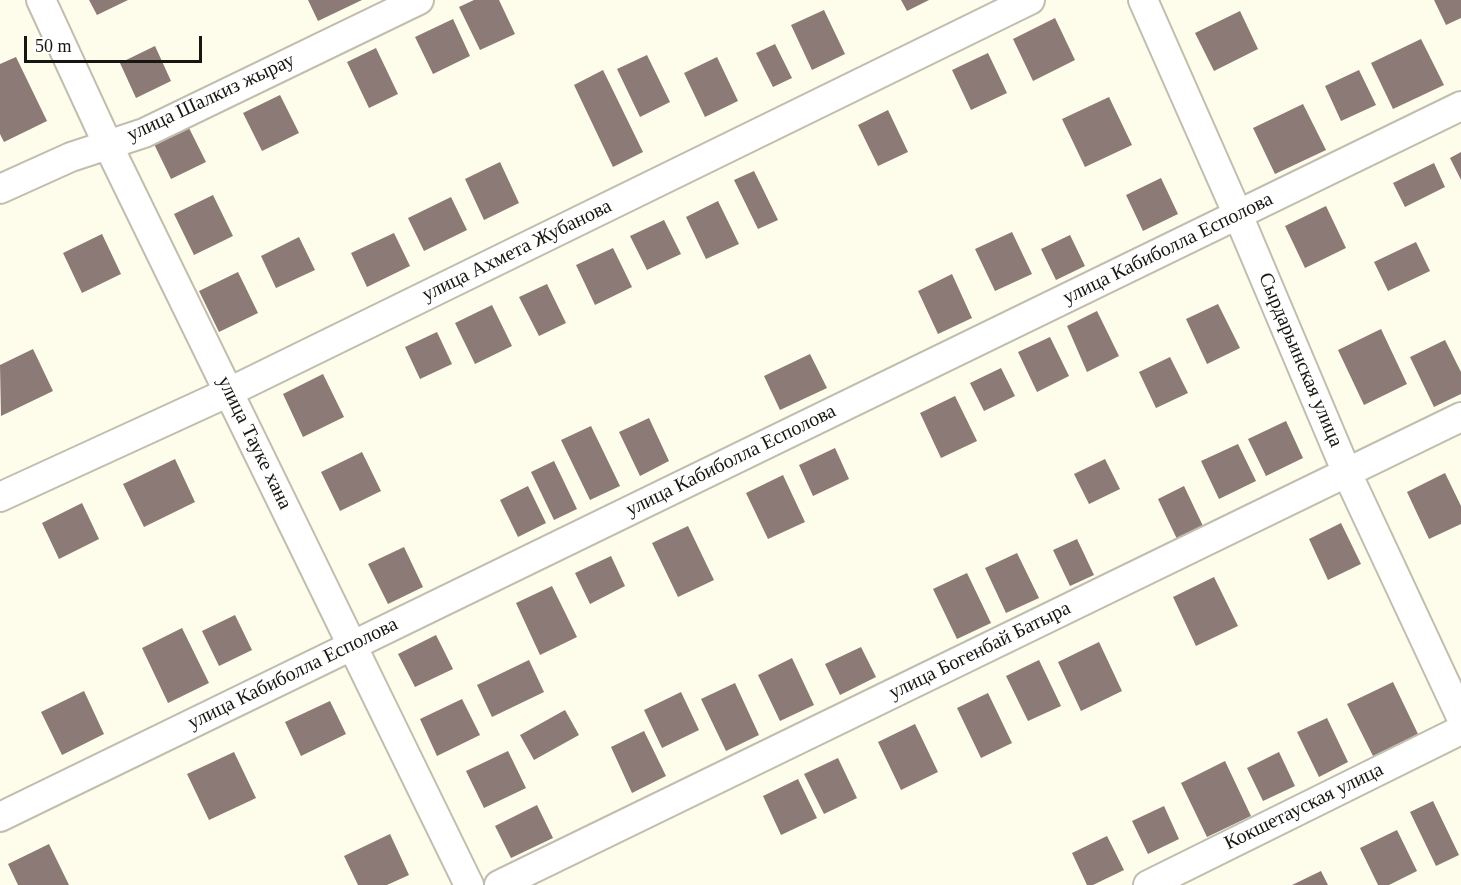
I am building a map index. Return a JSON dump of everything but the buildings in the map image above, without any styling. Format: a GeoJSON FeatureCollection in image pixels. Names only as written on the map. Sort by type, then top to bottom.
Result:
{"type":"FeatureCollection","features":[{"type":"Feature","properties":{"kind":"street","name":"улица Тауке хана"},"geometry":{"type":"LineString","coordinates":[[41,0],[108,145],[469,885]]}},
{"type":"Feature","properties":{"kind":"street","name":"улица Шалкиз жырау"},"geometry":{"type":"LineString","coordinates":[[0,189],[71,157],[144,133],[418,0]]}},
{"type":"Feature","properties":{"kind":"street","name":"улица Ахмета Жубанова"},"geometry":{"type":"LineString","coordinates":[[0,496],[229,392],[1030,0]]}},
{"type":"Feature","properties":{"kind":"street","name":"Сырдарьинская улица"},"geometry":{"type":"LineString","coordinates":[[1143,0],[1238,214],[1347,472],[1461,717]]}},
{"type":"Feature","properties":{"kind":"street","name":"улица Кабиболла Есполова"},"geometry":{"type":"LineString","coordinates":[[0,817],[1461,106]]}},
{"type":"Feature","properties":{"kind":"street","name":"улица Богенбай Батыра"},"geometry":{"type":"LineString","coordinates":[[499,885],[1461,417]]}},
{"type":"Feature","properties":{"kind":"street","name":"Кокшетауская улица"},"geometry":{"type":"LineString","coordinates":[[1148,885],[1461,730]]}}]}
